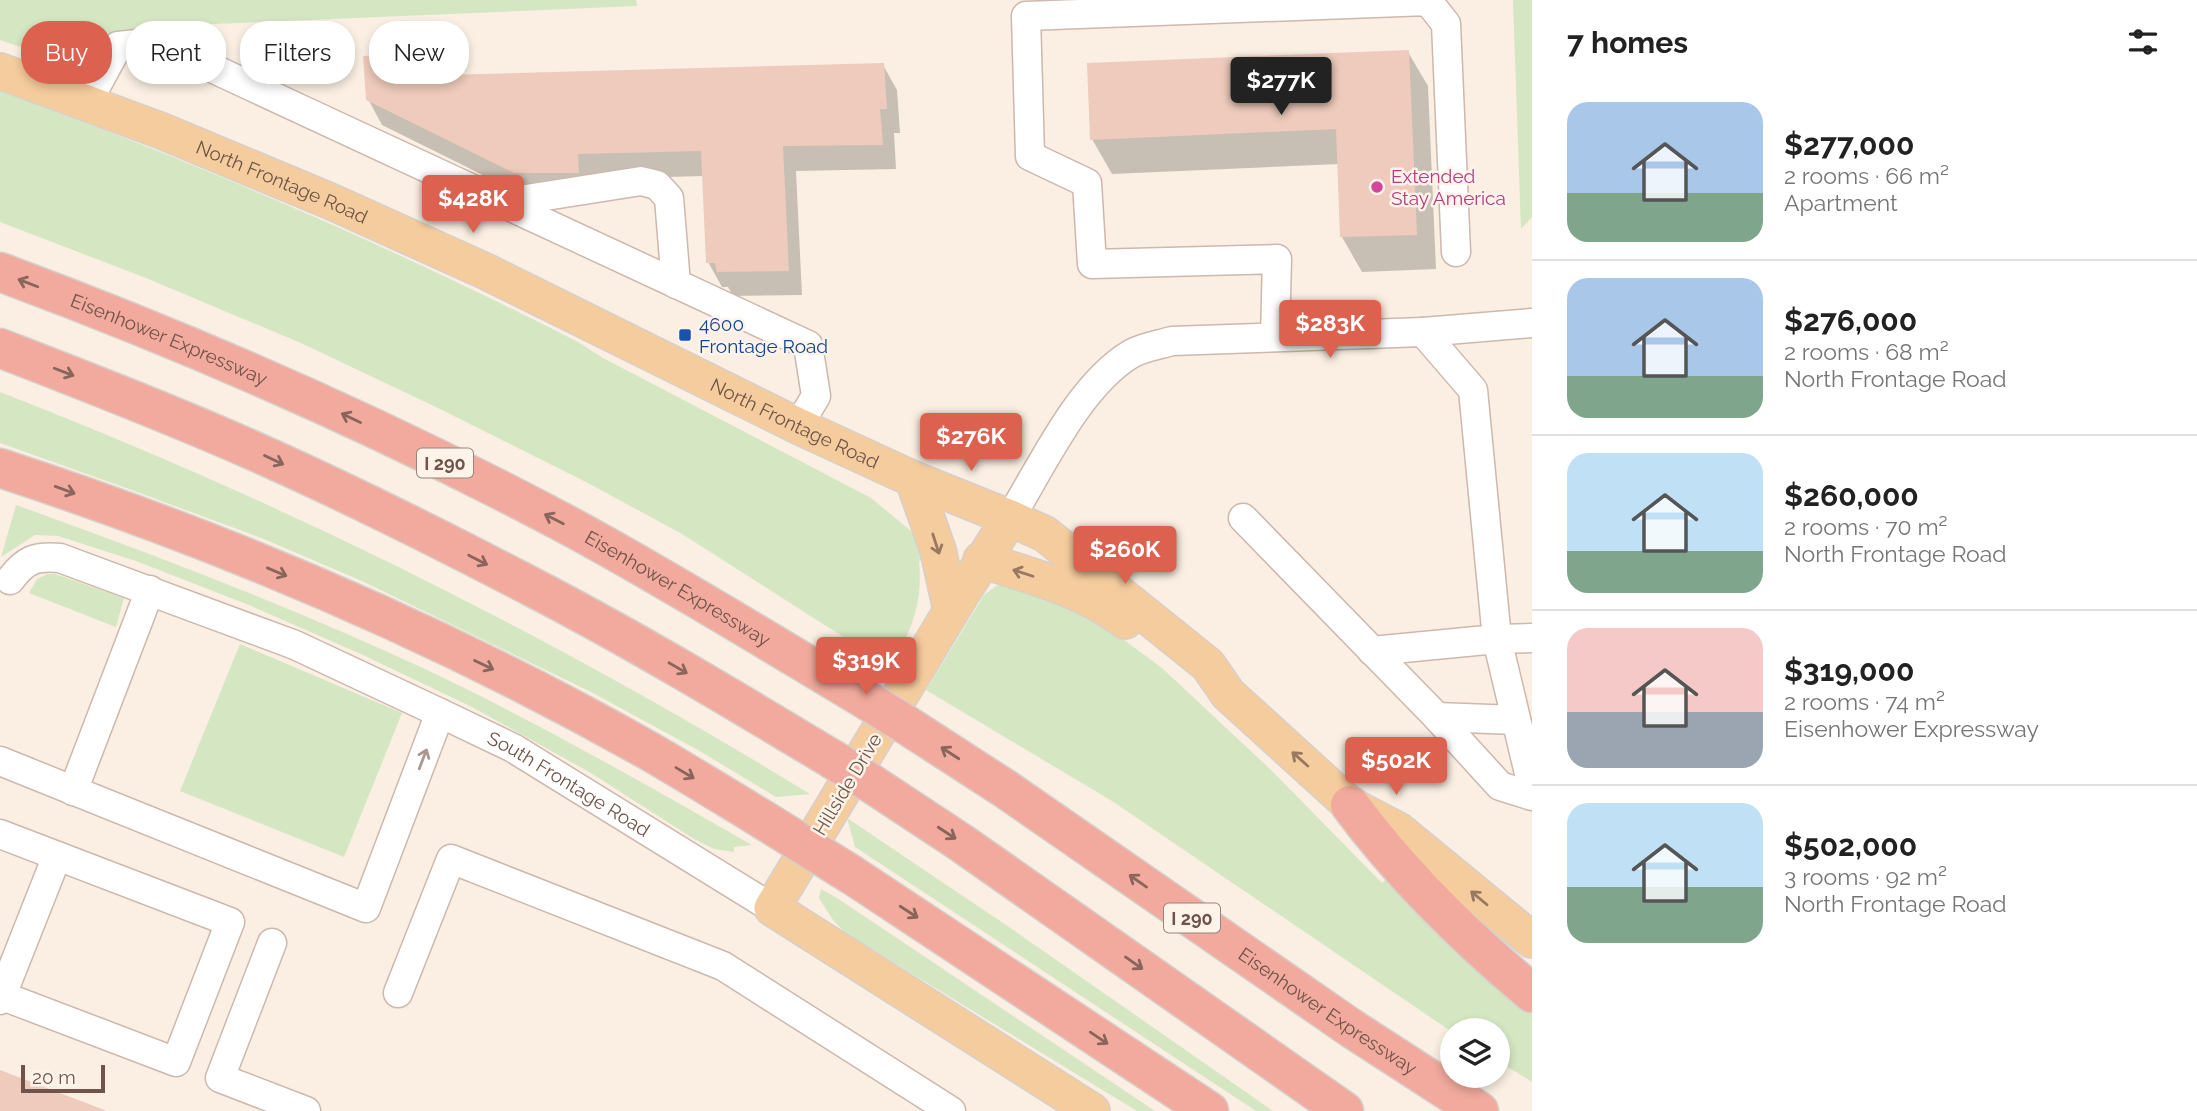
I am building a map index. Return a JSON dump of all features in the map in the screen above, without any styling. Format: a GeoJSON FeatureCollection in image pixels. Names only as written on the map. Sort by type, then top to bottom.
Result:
{"type":"FeatureCollection","features":[{"type":"Feature","properties":{"kind":"highway","name":"Eisenhower Expressway"},"geometry":{"type":"LineString","coordinates":[[0,272],[167,336],[305,396],[575,529],[905,724],[1004,788],[1351,1028],[1479,1111]]}},
{"type":"Feature","properties":{"kind":"highway"},"geometry":{"type":"LineString","coordinates":[[0,348],[107,389],[256,452],[393,517],[548,596],[678,667],[869,782],[972,850],[1344,1111]]}},
{"type":"Feature","properties":{"kind":"highway"},"geometry":{"type":"LineString","coordinates":[[0,468],[212,544],[370,611],[500,673],[648,751],[852,875],[1209,1111]]}},
{"type":"Feature","properties":{"kind":"highway"},"geometry":{"type":"LineString","coordinates":[[1350,805],[1380,846],[1461,931],[1532,993]]}},
{"type":"Feature","properties":{"kind":"main road","name":"North Frontage Road"},"geometry":{"type":"LineString","coordinates":[[0,71],[162,131],[320,197],[485,271],[798,426],[913,479],[1045,534],[1208,665],[1228,694],[1350,805],[1398,830],[1532,940]]}},
{"type":"Feature","properties":{"kind":"main road"},"geometry":{"type":"LineString","coordinates":[[913,479],[939,550],[951,610]]}},
{"type":"Feature","properties":{"kind":"main road","name":"Hillside Drive"},"geometry":{"type":"LineString","coordinates":[[772,908],[981,560],[1010,518]]}},
{"type":"Feature","properties":{"kind":"main road"},"geometry":{"type":"LineString","coordinates":[[981,560],[1060,586],[1111,610],[1196,675],[1228,694]]}},
{"type":"Feature","properties":{"kind":"main road","name":"South Frontage Road"},"geometry":{"type":"LineString","coordinates":[[772,908],[1093,1111]]}},
{"type":"Feature","properties":{"kind":"street"},"geometry":{"type":"LineString","coordinates":[[1275,337],[1277,259],[1092,264],[1087,183],[1030,156],[1026,16],[1428,1],[1446,24],[1456,253]]}},
{"type":"Feature","properties":{"kind":"street"},"geometry":{"type":"LineString","coordinates":[[88,103],[118,46],[156,42],[808,345],[816,396],[798,426]]}},
{"type":"Feature","properties":{"kind":"street"},"geometry":{"type":"LineString","coordinates":[[501,203],[640,181],[657,185],[668,198],[676,284]]}},
{"type":"Feature","properties":{"kind":"street"},"geometry":{"type":"LineString","coordinates":[[1010,518],[1077,409],[1106,372],[1133,353],[1172,341],[1423,331],[1532,323]]}},
{"type":"Feature","properties":{"kind":"street"},"geometry":{"type":"LineString","coordinates":[[1423,331],[1473,390],[1497,639],[1532,786]]}},
{"type":"Feature","properties":{"kind":"street"},"geometry":{"type":"LineString","coordinates":[[1243,518],[1437,717],[1500,786],[1532,796]]}},
{"type":"Feature","properties":{"kind":"street","name":"South Frontage Road"},"geometry":{"type":"LineString","coordinates":[[9,580],[20,567],[31,560],[60,558],[295,645],[513,748],[772,908]]}},
{"type":"Feature","properties":{"kind":"street"},"geometry":{"type":"LineString","coordinates":[[73,791],[150,590]]}},
{"type":"Feature","properties":{"kind":"street"},"geometry":{"type":"LineString","coordinates":[[1372,650],[1532,638]]}},
{"type":"Feature","properties":{"kind":"street"},"geometry":{"type":"LineString","coordinates":[[0,761],[366,908],[440,713]]}},
{"type":"Feature","properties":{"kind":"street"},"geometry":{"type":"LineString","coordinates":[[1437,717],[1516,720]]}},
{"type":"Feature","properties":{"kind":"street"},"geometry":{"type":"LineString","coordinates":[[0,834],[230,922],[176,1062],[1,997],[57,856]]}},
{"type":"Feature","properties":{"kind":"street"},"geometry":{"type":"LineString","coordinates":[[398,993],[451,859],[723,966],[951,1111]]}},
{"type":"Feature","properties":{"kind":"street"},"geometry":{"type":"LineString","coordinates":[[272,943],[220,1078],[306,1111]]}},
{"type":"Feature","properties":{"kind":"green space"},"geometry":{"type":"Polygon","coordinates":[[[0,0],[636,0],[637,6],[226,23],[226,21],[126,21],[126,32],[118,34],[112,42],[112,21],[21,21],[21,47],[0,40],[0,0]]]}},
{"type":"Feature","properties":{"kind":"green space"},"geometry":{"type":"Polygon","coordinates":[[[1513,0],[1532,0],[1532,217],[1521,229],[1513,0]]]}},
{"type":"Feature","properties":{"kind":"green space"},"geometry":{"type":"Polygon","coordinates":[[[0,91],[221,177],[437,273],[578,342],[603,358],[871,498],[917,536],[927,559],[919,561],[919,591],[914,616],[892,668],[682,534],[588,483],[440,409],[301,343],[146,278],[0,222],[0,91]]]}},
{"type":"Feature","properties":{"kind":"green space"},"geometry":{"type":"Polygon","coordinates":[[[0,392],[210,479],[414,575],[614,680],[810,794],[776,797],[698,750],[591,692],[364,582],[264,539],[0,443],[0,392]]]}},
{"type":"Feature","properties":{"kind":"green space"},"geometry":{"type":"Polygon","coordinates":[[[16,505],[223,582],[425,669],[631,776],[752,845],[734,847],[734,852],[714,849],[591,773],[472,707],[249,605],[136,561],[58,536],[35,535],[1,557],[16,505]]]}},
{"type":"Feature","properties":{"kind":"green space"},"geometry":{"type":"Polygon","coordinates":[[[55,574],[124,598],[116,627],[29,593],[37,579],[55,574]]]}},
{"type":"Feature","properties":{"kind":"green space"},"geometry":{"type":"Polygon","coordinates":[[[1005,584],[1081,614],[1109,629],[1162,668],[1271,770],[1382,883],[1385,880],[1453,945],[1532,1014],[1532,1082],[1510,1068],[1510,1018],[1440,1018],[1440,1024],[1112,801],[926,690],[984,595],[996,586],[1005,584]]]}},
{"type":"Feature","properties":{"kind":"green space"},"geometry":{"type":"Polygon","coordinates":[[[240,644],[402,713],[344,857],[180,791],[240,644]]]}},
{"type":"Feature","properties":{"kind":"green space"},"geometry":{"type":"Polygon","coordinates":[[[847,818],[1273,1111],[1256,1111],[855,847],[847,818]]]}},
{"type":"Feature","properties":{"kind":"green space"},"geometry":{"type":"Polygon","coordinates":[[[821,889],[1155,1111],[1137,1111],[845,933],[819,898],[821,889]]]}},
{"type":"Feature","properties":{"kind":"building","name":"Extended Stay America"},"geometry":{"type":"Polygon","coordinates":[[[1409,50],[1417,235],[1340,237],[1336,129],[1090,140],[1087,63],[1409,50]]]}},
{"type":"Feature","properties":{"kind":"building"},"geometry":{"type":"Polygon","coordinates":[[[363,56],[369,56],[369,84],[469,84],[469,74],[884,63],[887,109],[880,109],[883,145],[783,146],[789,271],[717,272],[715,263],[706,263],[701,151],[578,154],[579,173],[514,173],[366,100],[363,56]]]}},
{"type":"Feature","properties":{"kind":"building"},"geometry":{"type":"Polygon","coordinates":[[[0,1070],[107,1111],[0,1111],[0,1070]]]}},
{"type":"Feature","properties":{"kind":"place","name":"Extended Stay America"},"geometry":{"type":"Point","coordinates":[1377,187]}},
{"type":"Feature","properties":{"kind":"place","name":"4600 Frontage Road"},"geometry":{"type":"Point","coordinates":[685,335]}}]}
